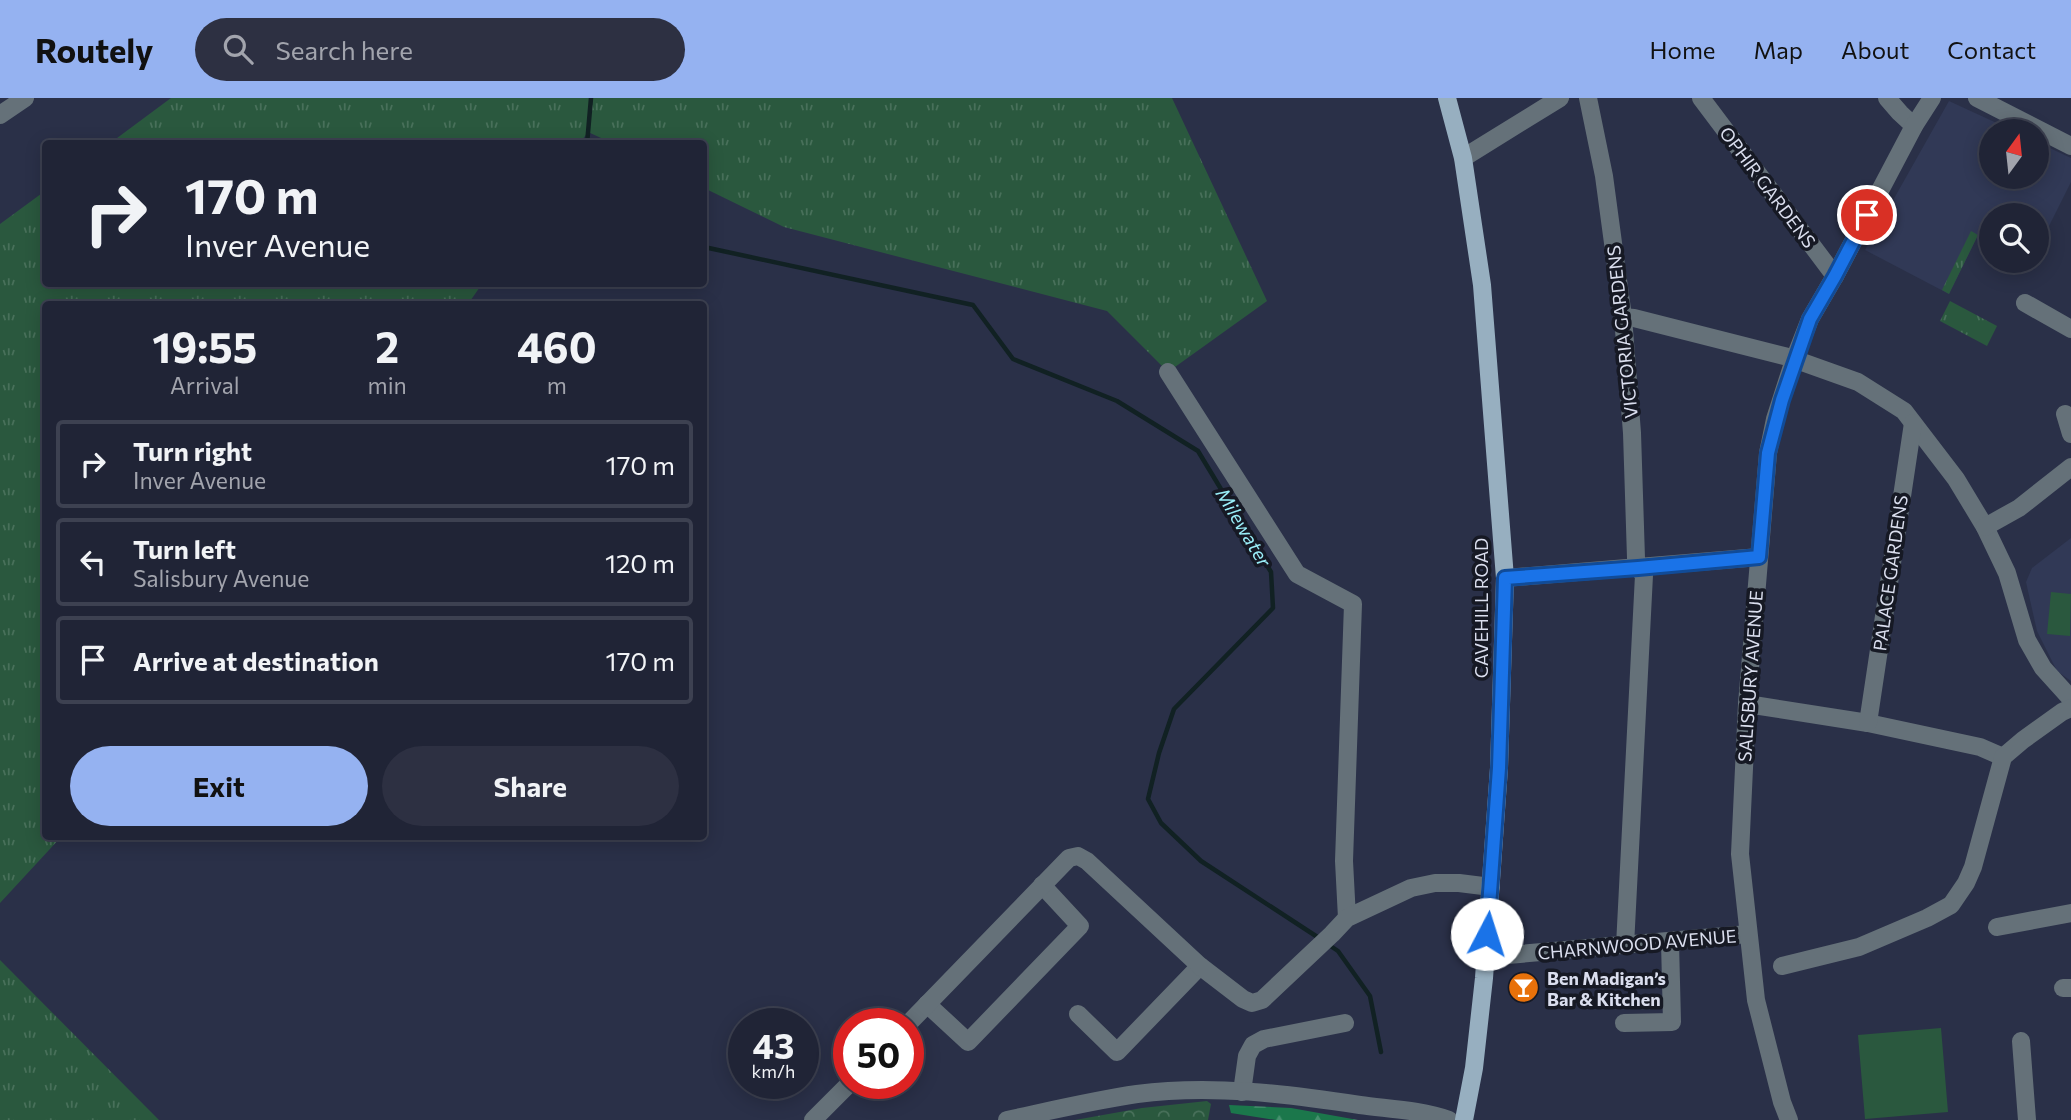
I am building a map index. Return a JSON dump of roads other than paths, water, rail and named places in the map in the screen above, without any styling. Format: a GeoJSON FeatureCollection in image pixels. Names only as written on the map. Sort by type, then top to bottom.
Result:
{"type":"FeatureCollection","features":[{"type":"Feature","properties":{"kind":"main road","name":"CAVEHILL ROAD"},"geometry":{"type":"LineString","coordinates":[[1447,98],[1463,158],[1482,285],[1505,578],[1499,768],[1491,887],[1474,1068],[1464,1120]]}},
{"type":"Feature","properties":{"kind":"street"},"geometry":{"type":"LineString","coordinates":[[0,115],[25,98]]}},
{"type":"Feature","properties":{"kind":"street"},"geometry":{"type":"LineString","coordinates":[[1463,158],[1560,98]]}},
{"type":"Feature","properties":{"kind":"street","name":"VICTORIA GARDENS"},"geometry":{"type":"LineString","coordinates":[[1588,98],[1604,176],[1623,317],[1632,433],[1636,558],[1638,568],[1644,575],[1625,946]]}},
{"type":"Feature","properties":{"kind":"street","name":"OPHIR GARDENS"},"geometry":{"type":"LineString","coordinates":[[1701,98],[1835,276]]}},
{"type":"Feature","properties":{"kind":"street"},"geometry":{"type":"LineString","coordinates":[[1887,98],[1914,127]]}},
{"type":"Feature","properties":{"kind":"street","name":"SALISBURY AVENUE"},"geometry":{"type":"LineString","coordinates":[[1789,1120],[1756,1000],[1740,854],[1747,704],[1768,453],[1775,419],[1810,319],[1932,98]]}},
{"type":"Feature","properties":{"kind":"street"},"geometry":{"type":"LineString","coordinates":[[1977,98],[2071,146]]}},
{"type":"Feature","properties":{"kind":"street"},"geometry":{"type":"LineString","coordinates":[[2025,303],[2069,322]]}},
{"type":"Feature","properties":{"kind":"street"},"geometry":{"type":"LineString","coordinates":[[1623,317],[1794,360],[1858,382],[1904,411],[1956,479],[1985,527],[2007,573],[2027,640],[2043,668],[2071,699]]}},
{"type":"Feature","properties":{"kind":"street"},"geometry":{"type":"LineString","coordinates":[[1168,372],[1297,574],[1353,604],[1344,861],[1347,918]]}},
{"type":"Feature","properties":{"kind":"street"},"geometry":{"type":"LineString","coordinates":[[2065,414],[2071,434]]}},
{"type":"Feature","properties":{"kind":"street","name":"PALACE GARDENS"},"geometry":{"type":"LineString","coordinates":[[1868,723],[1913,423]]}},
{"type":"Feature","properties":{"kind":"street"},"geometry":{"type":"LineString","coordinates":[[1985,527],[2019,508],[2071,467]]}},
{"type":"Feature","properties":{"kind":"street"},"geometry":{"type":"LineString","coordinates":[[1505,578],[1759,557]]}},
{"type":"Feature","properties":{"kind":"street"},"geometry":{"type":"LineString","coordinates":[[1747,704],[1868,723],[1980,747],[2003,757]]}},
{"type":"Feature","properties":{"kind":"street"},"geometry":{"type":"LineString","coordinates":[[1782,966],[1858,947],[1951,905],[1973,867],[2003,757],[2052,719],[2071,708]]}},
{"type":"Feature","properties":{"kind":"street"},"geometry":{"type":"LineString","coordinates":[[923,1008],[1069,858],[1079,856],[1087,861],[1200,966],[1252,1003],[1262,1000],[1347,918],[1410,888],[1435,883],[1491,887]]}},
{"type":"Feature","properties":{"kind":"street"},"geometry":{"type":"LineString","coordinates":[[927,1004],[968,1042],[1080,926],[1042,886]]}},
{"type":"Feature","properties":{"kind":"street"},"geometry":{"type":"LineString","coordinates":[[1997,927],[2071,913]]}},
{"type":"Feature","properties":{"kind":"street","name":"CHARNWOOD AVENUE"},"geometry":{"type":"LineString","coordinates":[[1485,957],[1748,934]]}},
{"type":"Feature","properties":{"kind":"street"},"geometry":{"type":"LineString","coordinates":[[1624,1023],[1672,1022],[1670,942]]}},
{"type":"Feature","properties":{"kind":"street"},"geometry":{"type":"LineString","coordinates":[[1078,1014],[1117,1052],[1200,966]]}},
{"type":"Feature","properties":{"kind":"street"},"geometry":{"type":"LineString","coordinates":[[1242,1092],[1247,1056],[1253,1045],[1264,1039],[1345,1023]]}},
{"type":"Feature","properties":{"kind":"street"},"geometry":{"type":"LineString","coordinates":[[2021,1041],[2027,1120]]}},
{"type":"Feature","properties":{"kind":"street"},"geometry":{"type":"LineString","coordinates":[[1007,1120],[1138,1094],[1173,1091],[1308,1097],[1449,1120]]}},
{"type":"Feature","properties":{"kind":"street"},"geometry":{"type":"LineString","coordinates":[[814,1120],[834,1099]]}},
{"type":"Feature","properties":{"kind":"waterway","name":"Milewater"},"geometry":{"type":"LineString","coordinates":[[587,140],[591,98]]}},
{"type":"Feature","properties":{"kind":"waterway","name":"Milewater"},"geometry":{"type":"LineString","coordinates":[[707,248],[973,305],[1013,359],[1117,401],[1198,451],[1271,572],[1273,608],[1174,709],[1159,753],[1148,799],[1161,823],[1201,861],[1322,940]]}},
{"type":"Feature","properties":{"kind":"waterway","name":"Milewater"},"geometry":{"type":"LineString","coordinates":[[1329,945],[1338,951],[1370,996],[1381,1052]]}},
{"type":"Feature","properties":{"kind":"place","name":"Ben Madigan’s Bar & Kitchen"},"geometry":{"type":"Point","coordinates":[1524,988]}}]}
